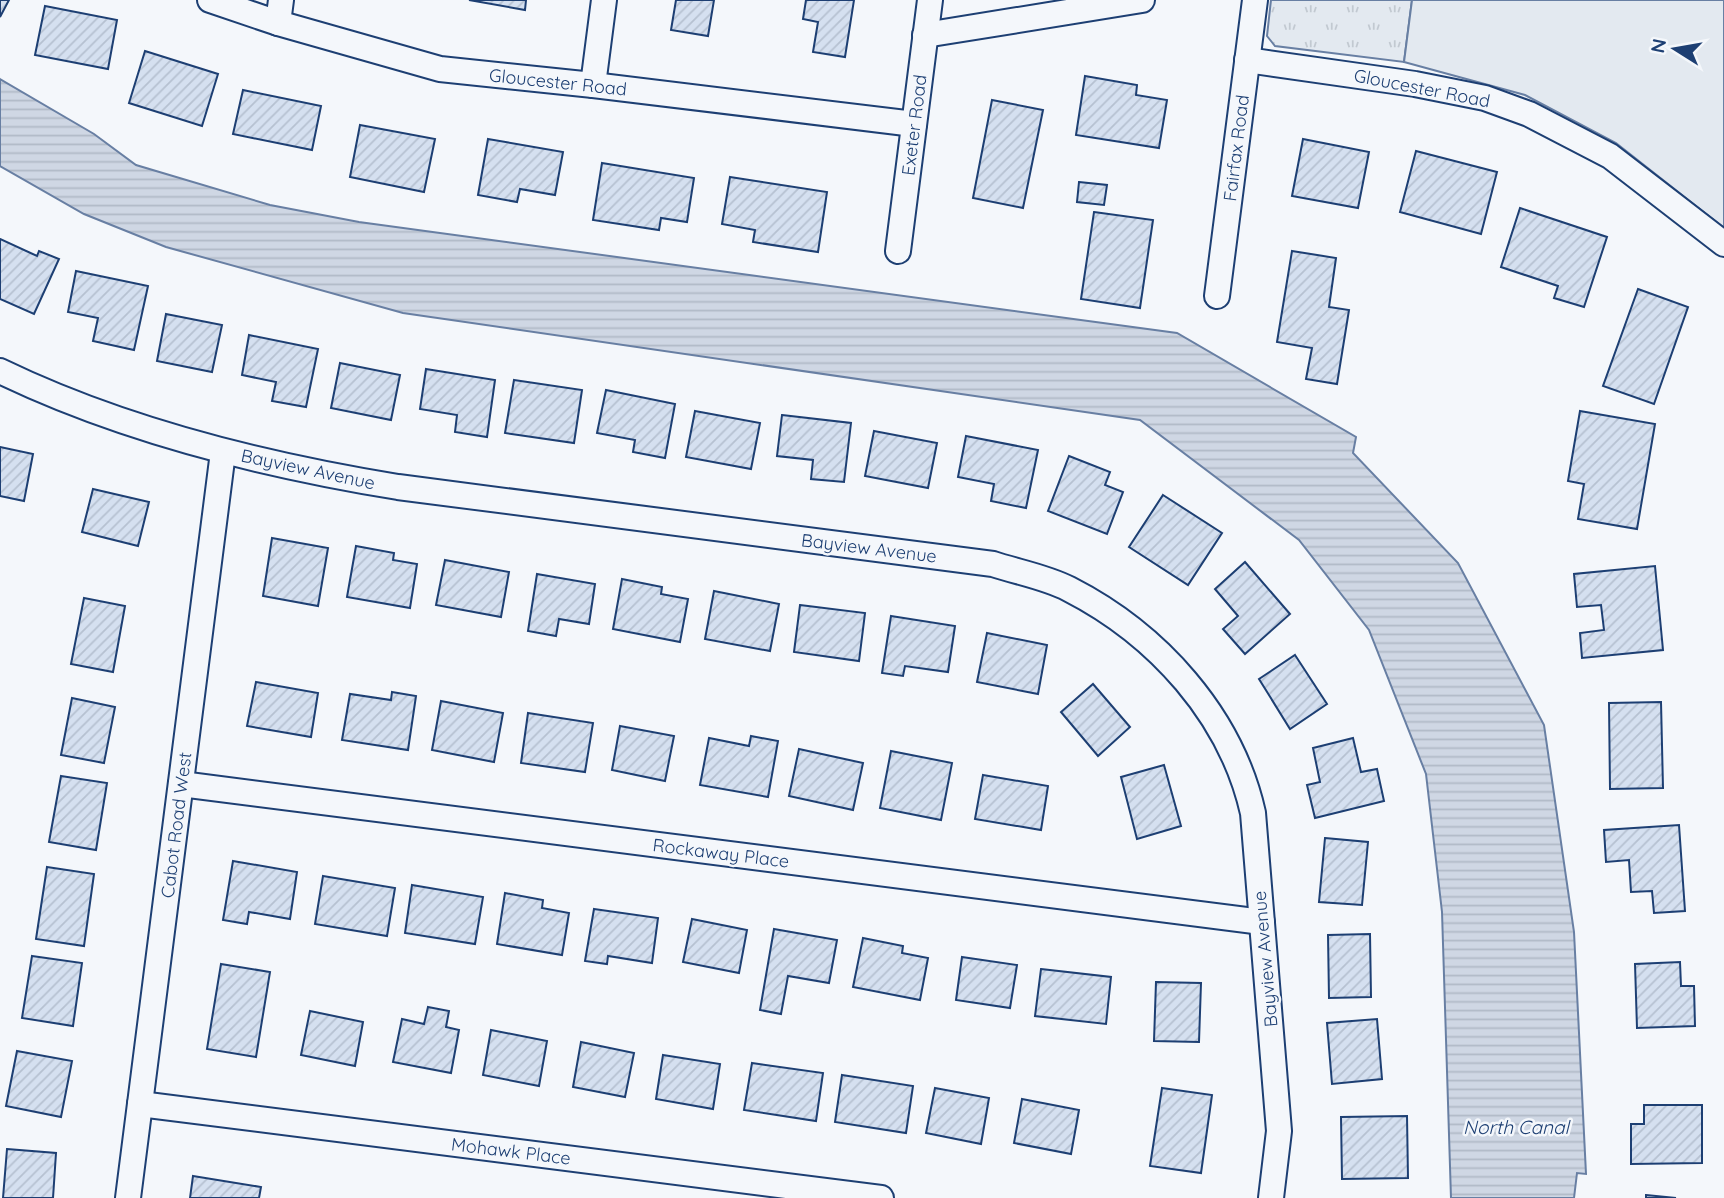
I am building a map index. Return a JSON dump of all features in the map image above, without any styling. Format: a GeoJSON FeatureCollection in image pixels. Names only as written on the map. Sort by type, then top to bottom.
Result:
{"type":"FeatureCollection","features":[{"type":"Feature","properties":{"kind":"street","name":"Gloucester Road"},"geometry":{"type":"LineString","coordinates":[[210,0],[279,11],[440,69],[914,124]]}},
{"type":"Feature","properties":{"kind":"street"},"geometry":{"type":"LineString","coordinates":[[593,85],[604,0]]}},
{"type":"Feature","properties":{"kind":"street","name":"Exeter Road"},"geometry":{"type":"LineString","coordinates":[[898,251],[930,0]]}},
{"type":"Feature","properties":{"kind":"street"},"geometry":{"type":"LineString","coordinates":[[925,35],[1142,0]]}},
{"type":"Feature","properties":{"kind":"street","name":"Fairfax Road"},"geometry":{"type":"LineString","coordinates":[[1217,296],[1255,0]]}},
{"type":"Feature","properties":{"kind":"street","name":"Gloucester Road"},"geometry":{"type":"LineString","coordinates":[[1247,60],[1427,86],[1485,98],[1530,114],[1610,156],[1724,244]]}},
{"type":"Feature","properties":{"kind":"street","name":"Bayview Avenue"},"geometry":{"type":"LineString","coordinates":[[0,371],[89,408],[223,452],[333,477],[993,564],[1067,587],[1119,618],[1156,649],[1191,686],[1225,736],[1248,791],[1253,813],[1279,1131],[1271,1198]]}},
{"type":"Feature","properties":{"kind":"street","name":"Cabot Road West"},"geometry":{"type":"LineString","coordinates":[[128,1198],[223,452]]}},
{"type":"Feature","properties":{"kind":"street","name":"Rockaway Place"},"geometry":{"type":"LineString","coordinates":[[181,784],[1262,922]]}},
{"type":"Feature","properties":{"kind":"street","name":"Mohawk Place"},"geometry":{"type":"LineString","coordinates":[[140,1104],[881,1198]]}},
{"type":"Feature","properties":{"kind":"green space"},"geometry":{"type":"Polygon","coordinates":[[[1271,0],[1412,0],[1404,62],[1275,46],[1267,36],[1271,0]]]}},
{"type":"Feature","properties":{"kind":"green space"},"geometry":{"type":"Polygon","coordinates":[[[1412,0],[1724,0],[1724,228],[1616,143],[1525,95],[1404,62],[1412,0]]]}},
{"type":"Feature","properties":{"kind":"water","name":"North Canal"},"geometry":{"type":"Polygon","coordinates":[[[0,79],[94,134],[136,165],[270,205],[359,222],[1177,333],[1356,437],[1353,453],[1458,563],[1544,725],[1574,932],[1586,1174],[1577,1173],[1574,1198],[1451,1198],[1442,912],[1426,774],[1369,630],[1299,540],[1140,420],[403,313],[166,247],[84,214],[0,166],[0,79]]]}},
{"type":"Feature","properties":{"kind":"building"},"geometry":{"type":"Polygon","coordinates":[[[0,0],[9,0],[0,17],[0,0]]]}},
{"type":"Feature","properties":{"kind":"building"},"geometry":{"type":"Polygon","coordinates":[[[469,0],[526,0],[525,10],[469,0]]]}},
{"type":"Feature","properties":{"kind":"building"},"geometry":{"type":"Polygon","coordinates":[[[676,0],[714,0],[708,36],[671,30],[676,0]]]}},
{"type":"Feature","properties":{"kind":"building"},"geometry":{"type":"Polygon","coordinates":[[[806,0],[854,0],[845,57],[813,52],[818,22],[803,19],[806,0]]]}},
{"type":"Feature","properties":{"kind":"building"},"geometry":{"type":"Polygon","coordinates":[[[45,6],[117,20],[108,69],[35,55],[45,6]]]}},
{"type":"Feature","properties":{"kind":"building"},"geometry":{"type":"Polygon","coordinates":[[[145,51],[218,74],[202,126],[129,103],[145,51]]]}},
{"type":"Feature","properties":{"kind":"building"},"geometry":{"type":"Polygon","coordinates":[[[1085,76],[1137,85],[1136,95],[1167,100],[1159,148],[1076,135],[1085,76]]]}},
{"type":"Feature","properties":{"kind":"building"},"geometry":{"type":"Polygon","coordinates":[[[243,90],[321,106],[312,150],[233,134],[243,90]]]}},
{"type":"Feature","properties":{"kind":"building"},"geometry":{"type":"Polygon","coordinates":[[[992,100],[1043,110],[1023,208],[973,198],[992,100]]]}},
{"type":"Feature","properties":{"kind":"building"},"geometry":{"type":"Polygon","coordinates":[[[360,125],[435,139],[424,192],[350,177],[360,125]]]}},
{"type":"Feature","properties":{"kind":"building"},"geometry":{"type":"Polygon","coordinates":[[[488,139],[563,152],[555,195],[520,189],[517,202],[478,195],[488,139]]]}},
{"type":"Feature","properties":{"kind":"building"},"geometry":{"type":"Polygon","coordinates":[[[1303,139],[1369,152],[1358,208],[1292,196],[1303,139]]]}},
{"type":"Feature","properties":{"kind":"building"},"geometry":{"type":"Polygon","coordinates":[[[1416,151],[1497,172],[1481,234],[1400,212],[1416,151]]]}},
{"type":"Feature","properties":{"kind":"building"},"geometry":{"type":"Polygon","coordinates":[[[602,163],[694,178],[687,222],[661,218],[659,230],[593,220],[602,163]]]}},
{"type":"Feature","properties":{"kind":"building"},"geometry":{"type":"Polygon","coordinates":[[[730,177],[827,192],[818,252],[753,242],[755,230],[722,224],[730,177]]]}},
{"type":"Feature","properties":{"kind":"building"},"geometry":{"type":"Polygon","coordinates":[[[1079,182],[1107,185],[1104,205],[1077,202],[1079,182]]]}},
{"type":"Feature","properties":{"kind":"building"},"geometry":{"type":"Polygon","coordinates":[[[1520,208],[1607,237],[1584,307],[1554,298],[1558,286],[1501,267],[1520,208]]]}},
{"type":"Feature","properties":{"kind":"building"},"geometry":{"type":"Polygon","coordinates":[[[1094,212],[1153,220],[1140,308],[1081,299],[1094,212]]]}},
{"type":"Feature","properties":{"kind":"building"},"geometry":{"type":"Polygon","coordinates":[[[0,239],[37,256],[39,251],[59,259],[34,314],[0,299],[0,239]]]}},
{"type":"Feature","properties":{"kind":"building"},"geometry":{"type":"Polygon","coordinates":[[[1292,251],[1336,258],[1329,307],[1349,310],[1337,384],[1306,379],[1312,348],[1277,342],[1292,251]]]}},
{"type":"Feature","properties":{"kind":"building"},"geometry":{"type":"Polygon","coordinates":[[[76,271],[148,286],[134,350],[93,341],[98,318],[68,312],[76,271]]]}},
{"type":"Feature","properties":{"kind":"building"},"geometry":{"type":"Polygon","coordinates":[[[1638,289],[1688,307],[1654,404],[1603,386],[1638,289]]]}},
{"type":"Feature","properties":{"kind":"building"},"geometry":{"type":"Polygon","coordinates":[[[166,314],[222,325],[212,372],[157,361],[166,314]]]}},
{"type":"Feature","properties":{"kind":"building"},"geometry":{"type":"Polygon","coordinates":[[[249,335],[318,349],[306,407],[272,401],[276,382],[242,375],[249,335]]]}},
{"type":"Feature","properties":{"kind":"building"},"geometry":{"type":"Polygon","coordinates":[[[340,363],[400,375],[391,420],[331,408],[340,363]]]}},
{"type":"Feature","properties":{"kind":"building"},"geometry":{"type":"Polygon","coordinates":[[[426,369],[495,380],[487,437],[455,432],[457,415],[420,409],[426,369]]]}},
{"type":"Feature","properties":{"kind":"building"},"geometry":{"type":"Polygon","coordinates":[[[514,380],[582,390],[574,443],[505,433],[514,380]]]}},
{"type":"Feature","properties":{"kind":"building"},"geometry":{"type":"Polygon","coordinates":[[[606,390],[675,404],[665,458],[633,452],[635,440],[597,433],[606,390]]]}},
{"type":"Feature","properties":{"kind":"building"},"geometry":{"type":"Polygon","coordinates":[[[695,411],[760,423],[751,469],[686,457],[695,411]]]}},
{"type":"Feature","properties":{"kind":"building"},"geometry":{"type":"Polygon","coordinates":[[[1580,411],[1655,424],[1637,529],[1578,519],[1584,484],[1568,481],[1580,411]]]}},
{"type":"Feature","properties":{"kind":"building"},"geometry":{"type":"Polygon","coordinates":[[[782,415],[851,423],[844,482],[811,479],[813,460],[777,456],[782,415]]]}},
{"type":"Feature","properties":{"kind":"building"},"geometry":{"type":"Polygon","coordinates":[[[874,431],[937,443],[928,488],[865,476],[874,431]]]}},
{"type":"Feature","properties":{"kind":"building"},"geometry":{"type":"Polygon","coordinates":[[[966,436],[1038,450],[1026,508],[991,501],[994,484],[958,477],[966,436]]]}},
{"type":"Feature","properties":{"kind":"building"},"geometry":{"type":"Polygon","coordinates":[[[0,447],[33,454],[24,501],[0,496],[0,447]]]}},
{"type":"Feature","properties":{"kind":"building"},"geometry":{"type":"Polygon","coordinates":[[[1069,456],[1110,472],[1105,485],[1123,492],[1107,534],[1048,511],[1069,456]]]}},
{"type":"Feature","properties":{"kind":"building"},"geometry":{"type":"Polygon","coordinates":[[[93,489],[149,502],[138,546],[82,532],[93,489]]]}},
{"type":"Feature","properties":{"kind":"building"},"geometry":{"type":"Polygon","coordinates":[[[1163,495],[1222,533],[1188,585],[1129,547],[1163,495]]]}},
{"type":"Feature","properties":{"kind":"building"},"geometry":{"type":"Polygon","coordinates":[[[272,538],[328,548],[318,606],[263,596],[272,538]]]}},
{"type":"Feature","properties":{"kind":"building"},"geometry":{"type":"Polygon","coordinates":[[[356,546],[394,553],[393,560],[417,564],[410,608],[347,597],[356,546]]]}},
{"type":"Feature","properties":{"kind":"building"},"geometry":{"type":"Polygon","coordinates":[[[445,560],[509,572],[501,617],[436,605],[445,560]]]}},
{"type":"Feature","properties":{"kind":"building"},"geometry":{"type":"Polygon","coordinates":[[[1245,562],[1290,614],[1245,654],[1223,629],[1238,616],[1215,589],[1245,562]]]}},
{"type":"Feature","properties":{"kind":"building"},"geometry":{"type":"Polygon","coordinates":[[[1655,566],[1663,650],[1582,658],[1580,633],[1604,630],[1601,605],[1577,607],[1574,574],[1655,566]]]}},
{"type":"Feature","properties":{"kind":"building"},"geometry":{"type":"Polygon","coordinates":[[[537,574],[595,584],[589,624],[559,619],[556,636],[528,631],[537,574]]]}},
{"type":"Feature","properties":{"kind":"building"},"geometry":{"type":"Polygon","coordinates":[[[622,579],[662,587],[661,594],[688,599],[680,642],[613,629],[622,579]]]}},
{"type":"Feature","properties":{"kind":"building"},"geometry":{"type":"Polygon","coordinates":[[[714,591],[779,604],[770,651],[705,639],[714,591]]]}},
{"type":"Feature","properties":{"kind":"building"},"geometry":{"type":"Polygon","coordinates":[[[84,598],[125,606],[113,672],[71,664],[84,598]]]}},
{"type":"Feature","properties":{"kind":"building"},"geometry":{"type":"Polygon","coordinates":[[[800,605],[865,613],[859,661],[794,652],[800,605]]]}},
{"type":"Feature","properties":{"kind":"building"},"geometry":{"type":"Polygon","coordinates":[[[891,616],[955,626],[948,672],[905,666],[903,676],[882,673],[891,616]]]}},
{"type":"Feature","properties":{"kind":"building"},"geometry":{"type":"Polygon","coordinates":[[[987,633],[1047,645],[1038,694],[977,682],[987,633]]]}},
{"type":"Feature","properties":{"kind":"building"},"geometry":{"type":"Polygon","coordinates":[[[1295,655],[1327,704],[1290,729],[1259,679],[1295,655]]]}},
{"type":"Feature","properties":{"kind":"building"},"geometry":{"type":"Polygon","coordinates":[[[256,682],[318,693],[311,737],[247,726],[256,682]]]}},
{"type":"Feature","properties":{"kind":"building"},"geometry":{"type":"Polygon","coordinates":[[[1093,684],[1130,727],[1098,756],[1061,712],[1093,684]]]}},
{"type":"Feature","properties":{"kind":"building"},"geometry":{"type":"Polygon","coordinates":[[[392,692],[416,696],[408,750],[342,740],[350,694],[391,700],[392,692]]]}},
{"type":"Feature","properties":{"kind":"building"},"geometry":{"type":"Polygon","coordinates":[[[72,698],[115,707],[104,763],[61,755],[72,698]]]}},
{"type":"Feature","properties":{"kind":"building"},"geometry":{"type":"Polygon","coordinates":[[[441,701],[503,713],[494,762],[432,750],[441,701]]]}},
{"type":"Feature","properties":{"kind":"building"},"geometry":{"type":"Polygon","coordinates":[[[1661,702],[1663,788],[1610,789],[1609,703],[1661,702]]]}},
{"type":"Feature","properties":{"kind":"building"},"geometry":{"type":"Polygon","coordinates":[[[528,713],[593,723],[585,772],[521,763],[528,713]]]}},
{"type":"Feature","properties":{"kind":"building"},"geometry":{"type":"Polygon","coordinates":[[[620,726],[674,736],[665,781],[612,770],[620,726]]]}},
{"type":"Feature","properties":{"kind":"building"},"geometry":{"type":"Polygon","coordinates":[[[751,736],[778,741],[768,797],[700,785],[709,738],[749,746],[751,736]]]}},
{"type":"Feature","properties":{"kind":"building"},"geometry":{"type":"Polygon","coordinates":[[[1353,738],[1361,772],[1377,769],[1384,801],[1315,818],[1307,785],[1320,782],[1313,748],[1353,738]]]}},
{"type":"Feature","properties":{"kind":"building"},"geometry":{"type":"Polygon","coordinates":[[[799,749],[863,763],[853,810],[789,796],[799,749]]]}},
{"type":"Feature","properties":{"kind":"building"},"geometry":{"type":"Polygon","coordinates":[[[891,751],[952,763],[941,820],[880,808],[891,751]]]}},
{"type":"Feature","properties":{"kind":"building"},"geometry":{"type":"Polygon","coordinates":[[[1164,765],[1181,826],[1137,839],[1121,777],[1164,765]]]}},
{"type":"Feature","properties":{"kind":"building"},"geometry":{"type":"Polygon","coordinates":[[[983,775],[1048,786],[1041,830],[975,819],[983,775]]]}},
{"type":"Feature","properties":{"kind":"building"},"geometry":{"type":"Polygon","coordinates":[[[61,776],[107,783],[96,850],[49,842],[61,776]]]}},
{"type":"Feature","properties":{"kind":"building"},"geometry":{"type":"Polygon","coordinates":[[[1679,825],[1685,911],[1654,913],[1652,891],[1631,892],[1629,860],[1606,862],[1604,830],[1679,825]]]}},
{"type":"Feature","properties":{"kind":"building"},"geometry":{"type":"Polygon","coordinates":[[[1325,838],[1368,842],[1362,905],[1319,902],[1325,838]]]}},
{"type":"Feature","properties":{"kind":"building"},"geometry":{"type":"Polygon","coordinates":[[[233,861],[297,872],[290,919],[249,912],[247,924],[223,920],[233,861]]]}},
{"type":"Feature","properties":{"kind":"building"},"geometry":{"type":"Polygon","coordinates":[[[47,867],[94,874],[84,946],[36,939],[47,867]]]}},
{"type":"Feature","properties":{"kind":"building"},"geometry":{"type":"Polygon","coordinates":[[[323,876],[395,888],[387,936],[315,924],[323,876]]]}},
{"type":"Feature","properties":{"kind":"building"},"geometry":{"type":"Polygon","coordinates":[[[412,885],[483,897],[475,944],[405,933],[412,885]]]}},
{"type":"Feature","properties":{"kind":"building"},"geometry":{"type":"Polygon","coordinates":[[[505,893],[543,900],[542,908],[569,913],[562,955],[497,944],[505,893]]]}},
{"type":"Feature","properties":{"kind":"building"},"geometry":{"type":"Polygon","coordinates":[[[594,909],[658,918],[652,963],[608,956],[607,964],[585,961],[594,909]]]}},
{"type":"Feature","properties":{"kind":"building"},"geometry":{"type":"Polygon","coordinates":[[[692,919],[747,930],[739,973],[683,962],[692,919]]]}},
{"type":"Feature","properties":{"kind":"building"},"geometry":{"type":"Polygon","coordinates":[[[774,929],[837,940],[829,983],[788,976],[781,1014],[760,1010],[774,929]]]}},
{"type":"Feature","properties":{"kind":"building"},"geometry":{"type":"Polygon","coordinates":[[[1370,934],[1371,997],[1329,998],[1328,935],[1370,934]]]}},
{"type":"Feature","properties":{"kind":"building"},"geometry":{"type":"Polygon","coordinates":[[[863,938],[903,946],[902,953],[928,958],[920,1000],[853,987],[863,938]]]}},
{"type":"Feature","properties":{"kind":"building"},"geometry":{"type":"Polygon","coordinates":[[[32,956],[82,963],[73,1026],[22,1018],[32,956]]]}},
{"type":"Feature","properties":{"kind":"building"},"geometry":{"type":"Polygon","coordinates":[[[962,957],[1017,965],[1010,1008],[956,1000],[962,957]]]}},
{"type":"Feature","properties":{"kind":"building"},"geometry":{"type":"Polygon","coordinates":[[[1680,962],[1681,986],[1694,986],[1695,1026],[1637,1028],[1635,964],[1680,962]]]}},
{"type":"Feature","properties":{"kind":"building"},"geometry":{"type":"Polygon","coordinates":[[[221,964],[270,972],[256,1057],[207,1049],[221,964]]]}},
{"type":"Feature","properties":{"kind":"building"},"geometry":{"type":"Polygon","coordinates":[[[1041,969],[1111,977],[1106,1024],[1035,1016],[1041,969]]]}},
{"type":"Feature","properties":{"kind":"building"},"geometry":{"type":"Polygon","coordinates":[[[1156,982],[1201,983],[1199,1042],[1154,1041],[1156,982]]]}},
{"type":"Feature","properties":{"kind":"building"},"geometry":{"type":"Polygon","coordinates":[[[428,1007],[449,1011],[446,1027],[459,1030],[451,1073],[393,1062],[402,1019],[424,1024],[428,1007]]]}},
{"type":"Feature","properties":{"kind":"building"},"geometry":{"type":"Polygon","coordinates":[[[310,1011],[363,1022],[355,1066],[301,1055],[310,1011]]]}},
{"type":"Feature","properties":{"kind":"building"},"geometry":{"type":"Polygon","coordinates":[[[1377,1019],[1382,1079],[1332,1084],[1327,1023],[1377,1019]]]}},
{"type":"Feature","properties":{"kind":"building"},"geometry":{"type":"Polygon","coordinates":[[[491,1030],[547,1041],[539,1086],[483,1075],[491,1030]]]}},
{"type":"Feature","properties":{"kind":"building"},"geometry":{"type":"Polygon","coordinates":[[[581,1042],[634,1053],[625,1097],[573,1087],[581,1042]]]}},
{"type":"Feature","properties":{"kind":"building"},"geometry":{"type":"Polygon","coordinates":[[[17,1051],[72,1061],[61,1117],[6,1106],[17,1051]]]}},
{"type":"Feature","properties":{"kind":"building"},"geometry":{"type":"Polygon","coordinates":[[[663,1055],[720,1064],[713,1109],[656,1099],[663,1055]]]}},
{"type":"Feature","properties":{"kind":"building"},"geometry":{"type":"Polygon","coordinates":[[[752,1063],[823,1073],[816,1121],[744,1110],[752,1063]]]}},
{"type":"Feature","properties":{"kind":"building"},"geometry":{"type":"Polygon","coordinates":[[[842,1075],[913,1086],[906,1133],[835,1122],[842,1075]]]}},
{"type":"Feature","properties":{"kind":"building"},"geometry":{"type":"Polygon","coordinates":[[[935,1088],[989,1098],[981,1144],[926,1133],[935,1088]]]}},
{"type":"Feature","properties":{"kind":"building"},"geometry":{"type":"Polygon","coordinates":[[[1162,1088],[1212,1095],[1201,1173],[1150,1166],[1162,1088]]]}},
{"type":"Feature","properties":{"kind":"building"},"geometry":{"type":"Polygon","coordinates":[[[1022,1099],[1079,1110],[1071,1154],[1014,1143],[1022,1099]]]}},
{"type":"Feature","properties":{"kind":"building"},"geometry":{"type":"Polygon","coordinates":[[[1644,1105],[1702,1105],[1702,1163],[1631,1164],[1631,1124],[1644,1124],[1644,1105]]]}},
{"type":"Feature","properties":{"kind":"building"},"geometry":{"type":"Polygon","coordinates":[[[1407,1116],[1408,1178],[1342,1179],[1341,1117],[1407,1116]]]}},
{"type":"Feature","properties":{"kind":"building"},"geometry":{"type":"Polygon","coordinates":[[[7,1149],[56,1153],[53,1198],[3,1198],[7,1149]]]}},
{"type":"Feature","properties":{"kind":"building"},"geometry":{"type":"Polygon","coordinates":[[[193,1176],[261,1187],[259,1198],[190,1198],[193,1176]]]}},
{"type":"Feature","properties":{"kind":"building"},"geometry":{"type":"Polygon","coordinates":[[[1646,1195],[1676,1198],[1646,1198],[1646,1195]]]}}]}
